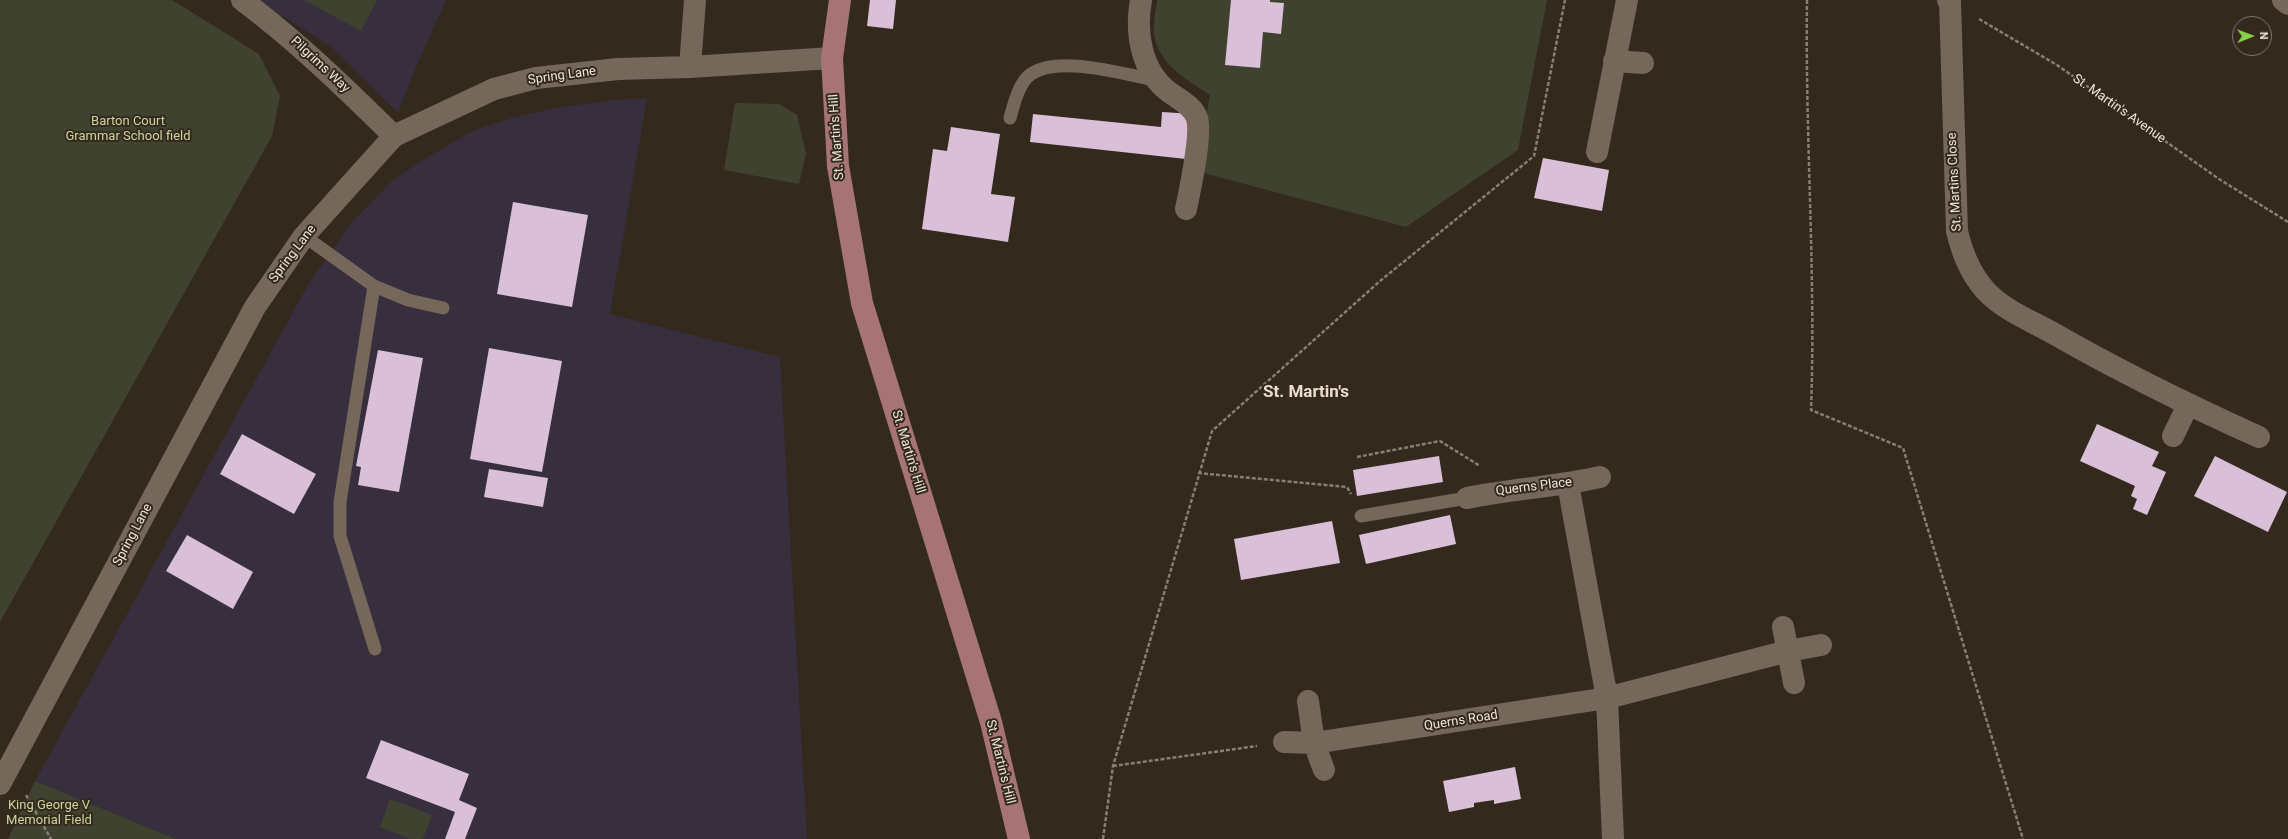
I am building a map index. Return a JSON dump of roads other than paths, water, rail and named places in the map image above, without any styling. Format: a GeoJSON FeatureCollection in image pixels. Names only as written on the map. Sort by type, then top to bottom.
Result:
{"type":"FeatureCollection","features":[{"type":"Feature","properties":{"kind":"main road","name":"St. Martin's Hill"},"geometry":{"type":"LineString","coordinates":[[840,0],[832,58],[838,166],[862,304],[991,722],[1019,839]]}},
{"type":"Feature","properties":{"kind":"street","name":"Pilgrims Way"},"geometry":{"type":"LineString","coordinates":[[242,0],[280,28],[332,75],[394,136]]}},
{"type":"Feature","properties":{"kind":"street"},"geometry":{"type":"LineString","coordinates":[[690,67],[695,0]]}},
{"type":"Feature","properties":{"kind":"street"},"geometry":{"type":"LineString","coordinates":[[1141,0],[1140,42],[1146,62],[1155,80],[1190,108],[1197,118],[1198,135],[1186,209]]}},
{"type":"Feature","properties":{"kind":"street"},"geometry":{"type":"LineString","coordinates":[[1597,152],[1627,0]]}},
{"type":"Feature","properties":{"kind":"street","name":"St. Martins Close"},"geometry":{"type":"LineString","coordinates":[[1949,0],[1957,231],[1962,253],[1974,276],[1986,291],[2000,303],[2100,360],[2188,405],[2259,437]]}},
{"type":"Feature","properties":{"kind":"street"},"geometry":{"type":"LineString","coordinates":[[2283,0],[2288,4]]}},
{"type":"Feature","properties":{"kind":"street","name":"Spring Lane"},"geometry":{"type":"LineString","coordinates":[[1,782],[255,307],[304,236],[394,136],[494,89],[536,78],[618,69],[690,67],[832,58]]}},
{"type":"Feature","properties":{"kind":"street"},"geometry":{"type":"LineString","coordinates":[[1614,61],[1643,62]]}},
{"type":"Feature","properties":{"kind":"street"},"geometry":{"type":"LineString","coordinates":[[2173,436],[2188,405]]}},
{"type":"Feature","properties":{"kind":"street","name":"Querns Place"},"geometry":{"type":"LineString","coordinates":[[1467,498],[1504,490],[1568,484],[1600,477]]}},
{"type":"Feature","properties":{"kind":"street"},"geometry":{"type":"LineString","coordinates":[[1568,484],[1607,698],[1612,839]]}},
{"type":"Feature","properties":{"kind":"street"},"geometry":{"type":"LineString","coordinates":[[1783,626],[1794,683]]}},
{"type":"Feature","properties":{"kind":"street","name":"Querns Road"},"geometry":{"type":"LineString","coordinates":[[1284,742],[1314,743],[1607,698],[1788,651],[1821,645]]}},
{"type":"Feature","properties":{"kind":"street"},"geometry":{"type":"LineString","coordinates":[[1308,701],[1314,743],[1324,770]]}},
{"type":"Feature","properties":{"kind":"lane"},"geometry":{"type":"LineString","coordinates":[[1010,118],[1018,92],[1030,74],[1049,66],[1073,66],[1155,80]]}},
{"type":"Feature","properties":{"kind":"lane"},"geometry":{"type":"LineString","coordinates":[[304,236],[374,286],[408,300],[443,308]]}},
{"type":"Feature","properties":{"kind":"lane"},"geometry":{"type":"LineString","coordinates":[[374,286],[340,502],[340,536],[375,649]]}},
{"type":"Feature","properties":{"kind":"lane"},"geometry":{"type":"LineString","coordinates":[[1361,516],[1467,498]]}},
{"type":"Feature","properties":{"kind":"district","name":"St. Martin's"},"geometry":{"type":"Point","coordinates":[1306,393]}},
{"type":"Feature","properties":{"kind":"park label","name":"Barton Court Grammar School field"},"geometry":{"type":"Point","coordinates":[128,130]}},
{"type":"Feature","properties":{"kind":"park label","name":"King George V Memorial Field"},"geometry":{"type":"Point","coordinates":[49,814]}}]}
